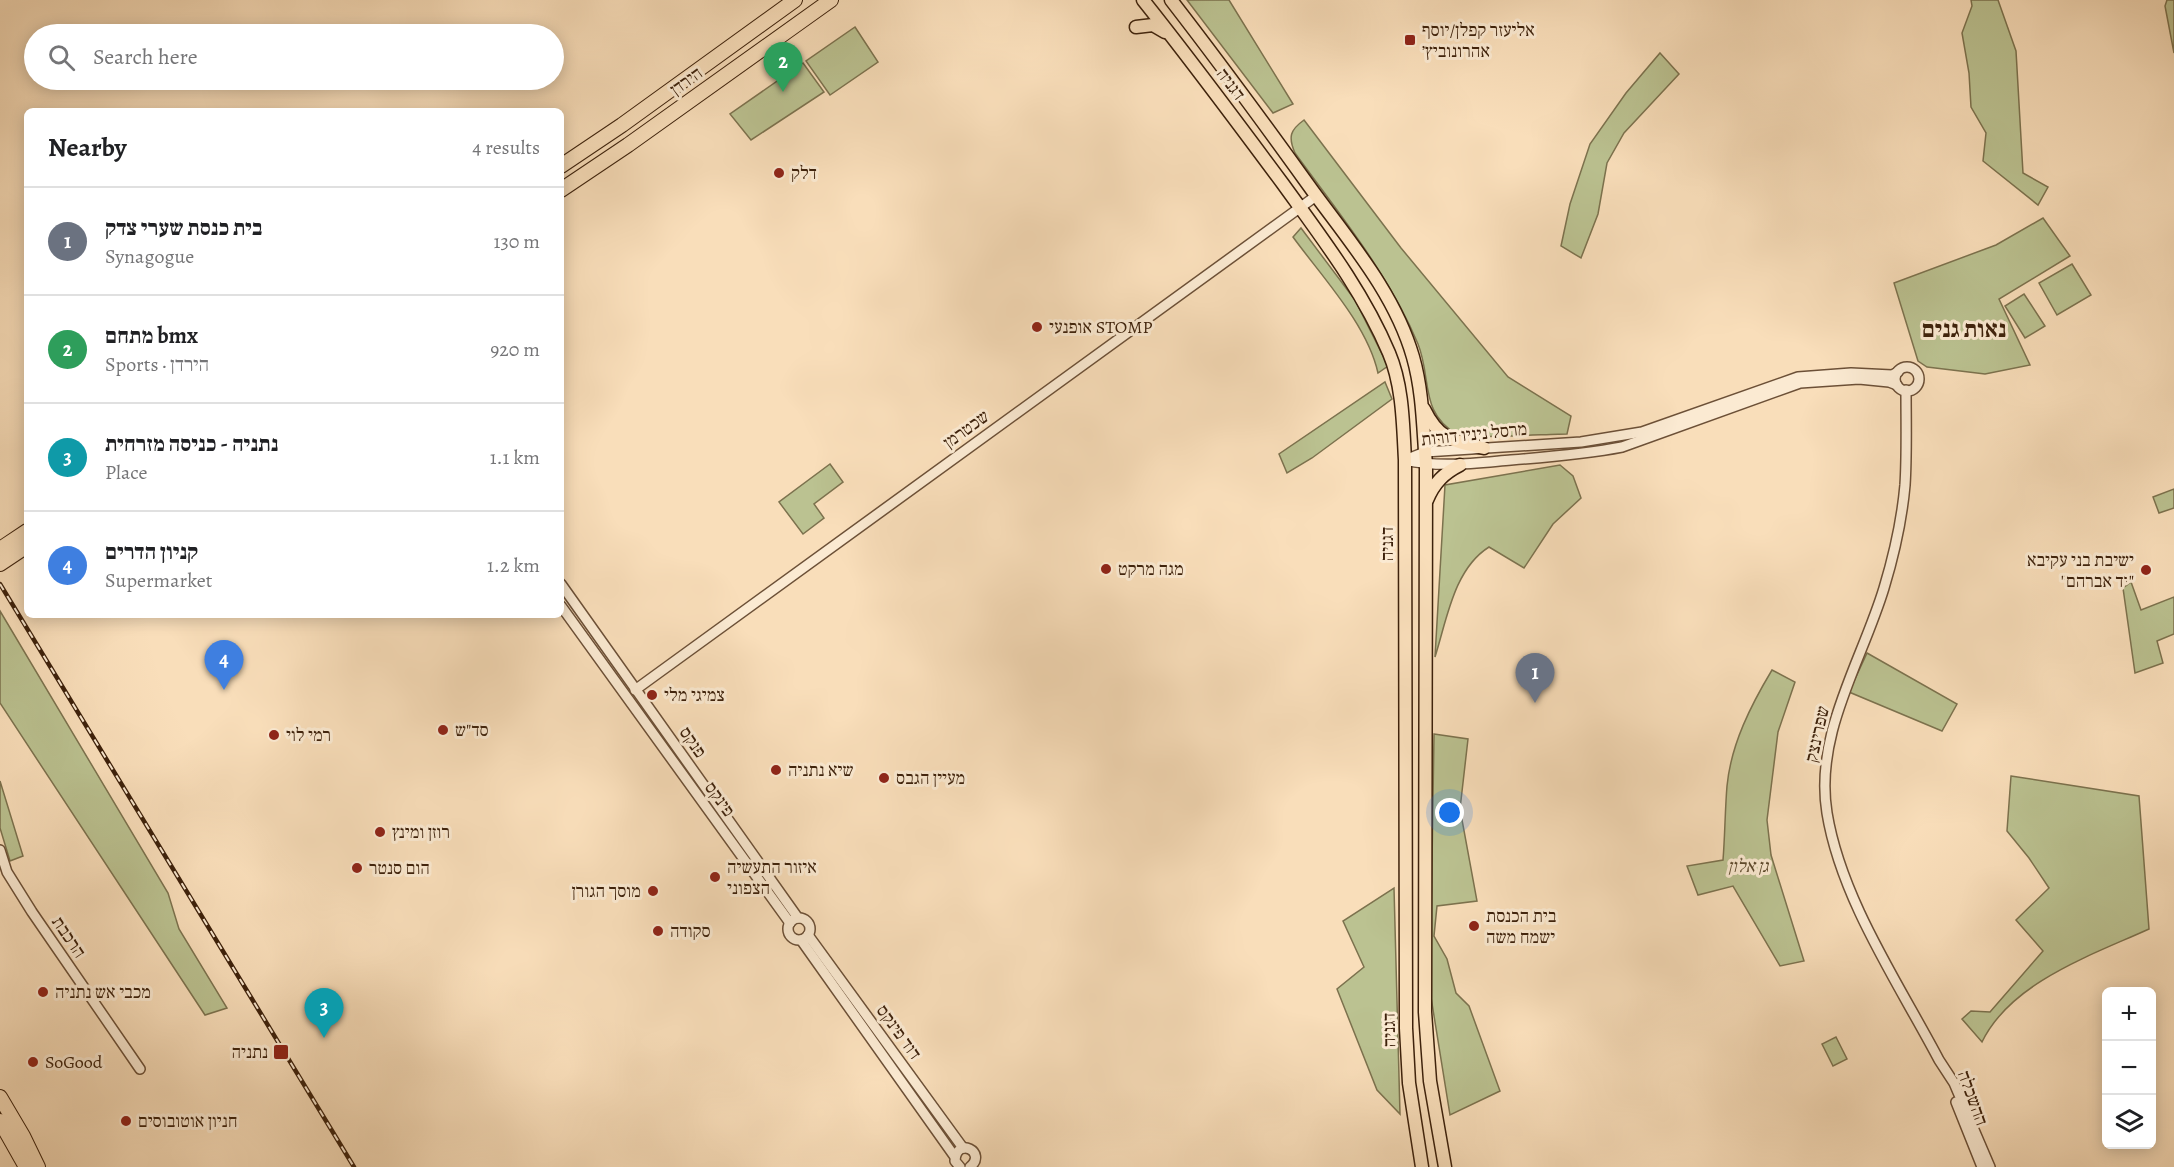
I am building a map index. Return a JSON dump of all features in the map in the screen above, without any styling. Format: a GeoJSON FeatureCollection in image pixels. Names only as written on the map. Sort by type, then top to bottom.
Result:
{"type":"FeatureCollection","features":[{"type":"Feature","properties":{"kind":"highway","name":"הירדן"},"geometry":{"type":"LineString","coordinates":[[564,164],[795,0]]}},
{"type":"Feature","properties":{"kind":"highway","name":"הירדן"},"geometry":{"type":"LineString","coordinates":[[564,188],[831,0]]}},
{"type":"Feature","properties":{"kind":"highway"},"geometry":{"type":"LineString","coordinates":[[3,555],[24,534]]}},
{"type":"Feature","properties":{"kind":"highway"},"geometry":{"type":"LineString","coordinates":[[3,555],[24,547]]}},
{"type":"Feature","properties":{"kind":"highway"},"geometry":{"type":"LineString","coordinates":[[0,1097],[38,1167]]}},
{"type":"Feature","properties":{"kind":"highway"},"geometry":{"type":"LineString","coordinates":[[0,1121],[26,1167]]}},
{"type":"Feature","properties":{"kind":"main road","name":"דגניה"},"geometry":{"type":"LineString","coordinates":[[1143,0],[1337,258],[1362,298],[1390,354],[1397,380],[1403,414],[1405,460],[1406,1028],[1409,1083],[1422,1167]]}},
{"type":"Feature","properties":{"kind":"main road","name":"דגניה"},"geometry":{"type":"LineString","coordinates":[[1171,0],[1353,244],[1400,321],[1412,355],[1422,405],[1425,458],[1425,1012],[1430,1081],[1445,1167]]}},
{"type":"Feature","properties":{"kind":"main road"},"geometry":{"type":"LineString","coordinates":[[1136,27],[1153,25],[1175,40]]}},
{"type":"Feature","properties":{"kind":"main road"},"geometry":{"type":"LineString","coordinates":[[1422,405],[1431,423],[1445,437],[1484,447]]}},
{"type":"Feature","properties":{"kind":"main road"},"geometry":{"type":"LineString","coordinates":[[1425,504],[1439,479],[1461,465]]}},
{"type":"Feature","properties":{"kind":"street","name":"שכטרמן"},"geometry":{"type":"LineString","coordinates":[[635,690],[1316,196]]}},
{"type":"Feature","properties":{"kind":"street"},"geometry":{"type":"LineString","coordinates":[[1907,367],[1917,372],[1917,384],[1911,390],[1897,385],[1895,378],[1898,372],[1907,367]]}},
{"type":"Feature","properties":{"kind":"street","name":"מרסל ניניו דורות"},"geometry":{"type":"LineString","coordinates":[[1405,460],[1484,447],[1581,442],[1642,432],[1798,376],[1851,373],[1892,375],[1898,372]]}},
{"type":"Feature","properties":{"kind":"street","name":"מרסל ניניו דורות"},"geometry":{"type":"LineString","coordinates":[[1425,458],[1461,465],[1589,453],[1622,447],[1800,383],[1859,380],[1889,382],[1897,385]]}},
{"type":"Feature","properties":{"kind":"street","name":"שפרינצק"},"geometry":{"type":"LineString","coordinates":[[1906,390],[1905,485],[1897,533],[1884,587],[1830,739],[1824,785],[1833,839],[1857,907],[1944,1069]]}},
{"type":"Feature","properties":{"kind":"street","name":"פנקס"},"geometry":{"type":"LineString","coordinates":[[564,588],[794,920]]}},
{"type":"Feature","properties":{"kind":"street","name":"פינקס"},"geometry":{"type":"LineString","coordinates":[[564,610],[794,920]]}},
{"type":"Feature","properties":{"kind":"street","name":"הרכבת"},"geometry":{"type":"LineString","coordinates":[[0,849],[7,873],[140,1069]]}},
{"type":"Feature","properties":{"kind":"street"},"geometry":{"type":"LineString","coordinates":[[803,919],[809,924],[804,938],[791,937],[788,930],[794,920],[803,919]]}},
{"type":"Feature","properties":{"kind":"street"},"geometry":{"type":"LineString","coordinates":[[804,938],[960,1167]]}},
{"type":"Feature","properties":{"kind":"street","name":"דוד פינקס"},"geometry":{"type":"LineString","coordinates":[[804,938],[963,1148],[974,1152],[974,1165]]}},
{"type":"Feature","properties":{"kind":"street","name":"ההשכלה"},"geometry":{"type":"LineString","coordinates":[[1944,1069],[1982,1167]]}},
{"type":"Feature","properties":{"kind":"street","name":"ההשכלה"},"geometry":{"type":"LineString","coordinates":[[1944,1069],[1954,1083],[1990,1167]]}},
{"type":"Feature","properties":{"kind":"street"},"geometry":{"type":"LineString","coordinates":[[955,1157],[957,1151],[963,1148]]}},
{"type":"Feature","properties":{"kind":"green space"},"geometry":{"type":"Polygon","coordinates":[[[1187,0],[1229,0],[1293,104],[1273,113],[1187,0]]]}},
{"type":"Feature","properties":{"kind":"green space"},"geometry":{"type":"Polygon","coordinates":[[[1971,0],[1998,0],[2016,51],[2023,173],[2048,187],[2038,205],[1983,161],[1986,133],[1971,107],[1969,73],[1962,33],[1972,6],[1971,0]]]}},
{"type":"Feature","properties":{"kind":"green space"},"geometry":{"type":"Polygon","coordinates":[[[2167,0],[2174,0],[2174,53],[2165,6],[2167,0]]]}},
{"type":"Feature","properties":{"kind":"green space"},"geometry":{"type":"Polygon","coordinates":[[[855,27],[878,62],[830,95],[806,61],[855,27]]]}},
{"type":"Feature","properties":{"kind":"green space"},"geometry":{"type":"Polygon","coordinates":[[[1660,53],[1679,74],[1624,133],[1607,163],[1598,214],[1581,258],[1561,246],[1570,204],[1590,144],[1626,93],[1660,53]]]}},
{"type":"Feature","properties":{"kind":"green space"},"geometry":{"type":"Polygon","coordinates":[[[803,63],[824,92],[751,140],[730,114],[803,63]]]}},
{"type":"Feature","properties":{"kind":"green space"},"geometry":{"type":"Polygon","coordinates":[[[1304,120],[1401,248],[1508,377],[1571,416],[1567,434],[1464,436],[1458,435],[1437,416],[1432,406],[1418,344],[1393,293],[1362,245],[1295,153],[1291,142],[1292,134],[1304,120]]]}},
{"type":"Feature","properties":{"kind":"green space"},"geometry":{"type":"Polygon","coordinates":[[[2043,218],[2070,256],[1999,299],[2030,365],[1985,374],[1927,367],[1918,361],[1894,283],[1996,245],[2043,218]]]}},
{"type":"Feature","properties":{"kind":"green space"},"geometry":{"type":"Polygon","coordinates":[[[1301,228],[1355,300],[1388,366],[1378,373],[1364,337],[1354,319],[1293,237],[1301,228]]]}},
{"type":"Feature","properties":{"kind":"green space"},"geometry":{"type":"Polygon","coordinates":[[[2072,264],[2091,295],[2057,315],[2039,283],[2072,264]]]}},
{"type":"Feature","properties":{"kind":"green space"},"geometry":{"type":"Polygon","coordinates":[[[2024,294],[2045,326],[2025,338],[2005,306],[2024,294]]]}},
{"type":"Feature","properties":{"kind":"green space"},"geometry":{"type":"Polygon","coordinates":[[[1385,382],[1392,399],[1312,458],[1287,473],[1279,454],[1385,382]]]}},
{"type":"Feature","properties":{"kind":"green space"},"geometry":{"type":"Polygon","coordinates":[[[830,464],[843,482],[814,504],[824,518],[803,534],[779,502],[830,464]]]}},
{"type":"Feature","properties":{"kind":"green space"},"geometry":{"type":"Polygon","coordinates":[[[1560,465],[1573,476],[1581,498],[1553,524],[1524,568],[1489,547],[1477,556],[1467,568],[1453,596],[1435,657],[1445,485],[1560,465]]]}},
{"type":"Feature","properties":{"kind":"green space"},"geometry":{"type":"Polygon","coordinates":[[[2174,489],[2174,508],[2159,513],[2153,497],[2174,489]]]}},
{"type":"Feature","properties":{"kind":"green space"},"geometry":{"type":"Polygon","coordinates":[[[2131,582],[2141,610],[2174,597],[2174,634],[2157,641],[2163,663],[2135,673],[2123,588],[2131,582]]]}},
{"type":"Feature","properties":{"kind":"green space"},"geometry":{"type":"Polygon","coordinates":[[[0,611],[168,893],[179,929],[227,1008],[205,1015],[0,703],[0,611]]]}},
{"type":"Feature","properties":{"kind":"green space"},"geometry":{"type":"Polygon","coordinates":[[[1867,653],[1957,704],[1942,731],[1849,692],[1867,653]]]}},
{"type":"Feature","properties":{"kind":"green space","name":"גן אלון"},"geometry":{"type":"Polygon","coordinates":[[[1772,670],[1795,682],[1778,732],[1767,820],[1771,855],[1804,961],[1780,966],[1733,886],[1698,895],[1687,866],[1723,860],[1729,770],[1737,740],[1772,670]]]}},
{"type":"Feature","properties":{"kind":"green space"},"geometry":{"type":"Polygon","coordinates":[[[1434,734],[1468,739],[1460,809],[1477,901],[1437,906],[1434,936],[1447,959],[1456,993],[1469,1006],[1500,1091],[1450,1115],[1430,991],[1434,734]]]}},
{"type":"Feature","properties":{"kind":"green space"},"geometry":{"type":"Polygon","coordinates":[[[2011,776],[2139,796],[2149,929],[2079,960],[2033,987],[2012,1003],[1995,1021],[1982,1042],[1962,1019],[1971,1011],[1990,1012],[2043,951],[2016,920],[2049,888],[2007,831],[2011,776]]]}},
{"type":"Feature","properties":{"kind":"green space"},"geometry":{"type":"Polygon","coordinates":[[[0,781],[23,856],[10,861],[0,828],[0,781]]]}},
{"type":"Feature","properties":{"kind":"green space"},"geometry":{"type":"Polygon","coordinates":[[[1394,888],[1400,1114],[1377,1090],[1337,989],[1364,967],[1343,921],[1394,888]]]}},
{"type":"Feature","properties":{"kind":"green space"},"geometry":{"type":"Polygon","coordinates":[[[1836,1037],[1847,1059],[1833,1066],[1822,1044],[1836,1037]]]}},
{"type":"Feature","properties":{"kind":"railway"},"geometry":{"type":"LineString","coordinates":[[0,584],[354,1167]]}},
{"type":"Feature","properties":{"kind":"place","name":"אליעזר קפלן/יוסף אהרונוביץ׳"},"geometry":{"type":"Point","coordinates":[1410,40]}},
{"type":"Feature","properties":{"kind":"place","name":"מתחם bmx"},"geometry":{"type":"Point","coordinates":[783,92]}},
{"type":"Feature","properties":{"kind":"place","name":"דלק"},"geometry":{"type":"Point","coordinates":[779,173]}},
{"type":"Feature","properties":{"kind":"place","name":"אופנעי STOMP"},"geometry":{"type":"Point","coordinates":[1037,327]}},
{"type":"Feature","properties":{"kind":"place","name":"מגה מרקט"},"geometry":{"type":"Point","coordinates":[1106,569]}},
{"type":"Feature","properties":{"kind":"place","name":"ישיבת בני עקיבא \"יד אברהם\""},"geometry":{"type":"Point","coordinates":[2146,570]}},
{"type":"Feature","properties":{"kind":"place","name":"קניון הדרים"},"geometry":{"type":"Point","coordinates":[224,690]}},
{"type":"Feature","properties":{"kind":"place","name":"צמיגי מלי"},"geometry":{"type":"Point","coordinates":[652,695]}},
{"type":"Feature","properties":{"kind":"place","name":"בית כנסת שערי צדק"},"geometry":{"type":"Point","coordinates":[1535,703]}},
{"type":"Feature","properties":{"kind":"place","name":"סד\"ש"},"geometry":{"type":"Point","coordinates":[443,730]}},
{"type":"Feature","properties":{"kind":"place","name":"רמי לוי"},"geometry":{"type":"Point","coordinates":[274,735]}},
{"type":"Feature","properties":{"kind":"place","name":"שיא נתניה"},"geometry":{"type":"Point","coordinates":[776,770]}},
{"type":"Feature","properties":{"kind":"place","name":"מעיין הגבס"},"geometry":{"type":"Point","coordinates":[884,778]}},
{"type":"Feature","properties":{"kind":"place","name":"רוזן ומינץ"},"geometry":{"type":"Point","coordinates":[380,832]}},
{"type":"Feature","properties":{"kind":"place","name":"הום סנטר"},"geometry":{"type":"Point","coordinates":[357,868]}},
{"type":"Feature","properties":{"kind":"place","name":"איזור התעשיה הצפוני"},"geometry":{"type":"Point","coordinates":[715,877]}},
{"type":"Feature","properties":{"kind":"place","name":"מוסך הגורן"},"geometry":{"type":"Point","coordinates":[653,891]}},
{"type":"Feature","properties":{"kind":"place","name":"בית הכנסת ישמח משה"},"geometry":{"type":"Point","coordinates":[1474,926]}},
{"type":"Feature","properties":{"kind":"place","name":"סקודה"},"geometry":{"type":"Point","coordinates":[658,931]}},
{"type":"Feature","properties":{"kind":"place","name":"מכבי אש נתניה"},"geometry":{"type":"Point","coordinates":[43,992]}},
{"type":"Feature","properties":{"kind":"place","name":"נתניה - כניסה מזרחית"},"geometry":{"type":"Point","coordinates":[324,1038]}},
{"type":"Feature","properties":{"kind":"place","name":"נתניה"},"geometry":{"type":"Point","coordinates":[281,1052]}},
{"type":"Feature","properties":{"kind":"place","name":"SoGood"},"geometry":{"type":"Point","coordinates":[33,1062]}},
{"type":"Feature","properties":{"kind":"place","name":"חניון אוטובוסים"},"geometry":{"type":"Point","coordinates":[126,1121]}},
{"type":"Feature","properties":{"kind":"district","name":"נאות גנים"},"geometry":{"type":"Point","coordinates":[1964,329]}}]}
